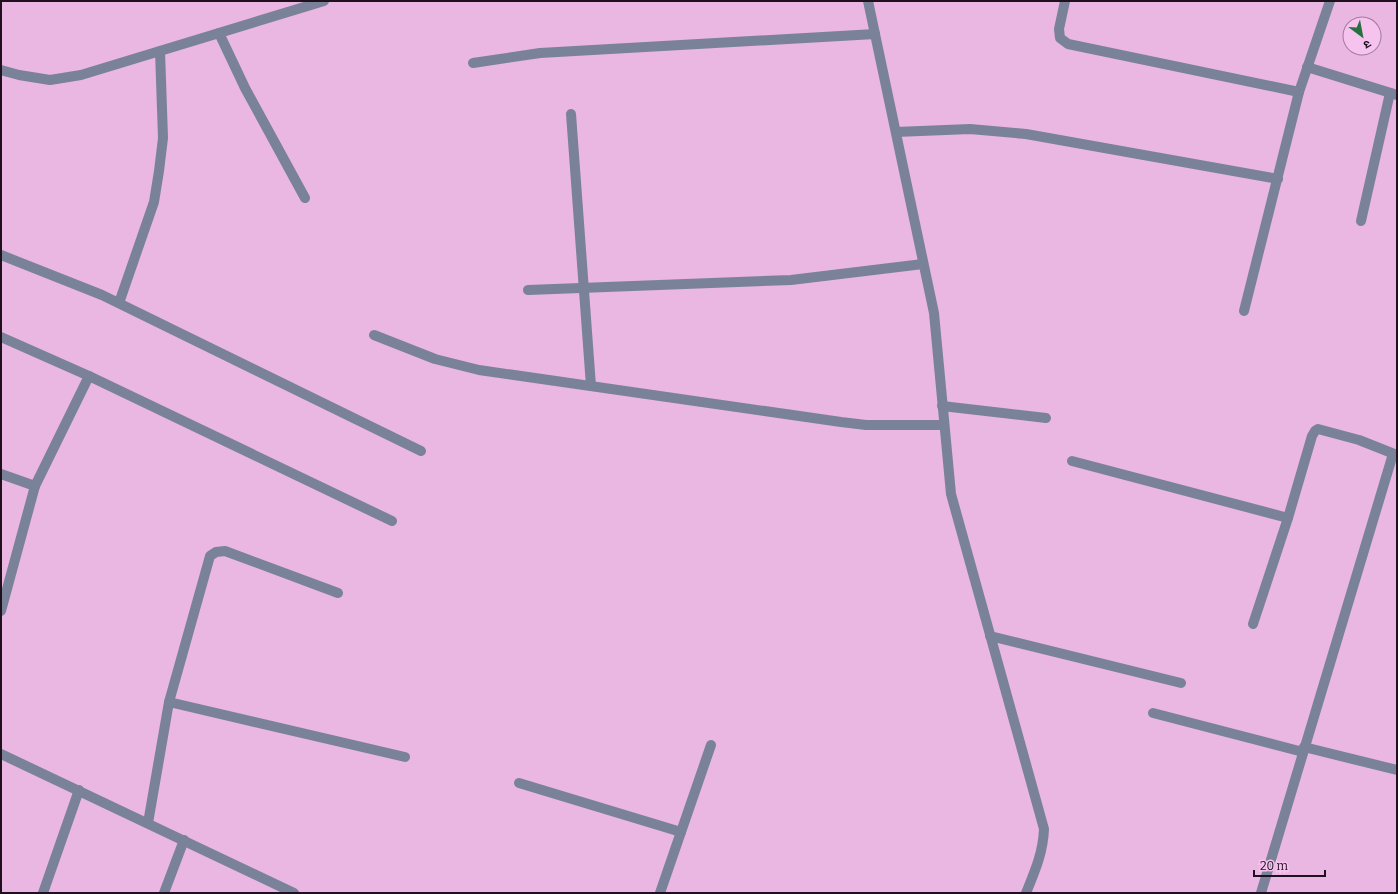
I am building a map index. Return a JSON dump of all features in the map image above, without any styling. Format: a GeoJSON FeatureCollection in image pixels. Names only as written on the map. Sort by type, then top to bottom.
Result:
{"type":"FeatureCollection","features":[{"type":"Feature","properties":{"kind":"street"},"geometry":{"type":"LineString","coordinates":[[1,70],[19,75],[50,80],[82,75],[324,1]]}},
{"type":"Feature","properties":{"kind":"street"},"geometry":{"type":"LineString","coordinates":[[868,1],[934,314],[951,494],[1044,829],[1044,844],[1036,870],[1026,893]]}},
{"type":"Feature","properties":{"kind":"street"},"geometry":{"type":"LineString","coordinates":[[1065,1],[1059,29],[1060,38],[1068,44],[1299,92]]}},
{"type":"Feature","properties":{"kind":"street"},"geometry":{"type":"LineString","coordinates":[[1244,311],[1299,92],[1330,1]]}},
{"type":"Feature","properties":{"kind":"street"},"geometry":{"type":"LineString","coordinates":[[219,33],[245,88],[305,198]]}},
{"type":"Feature","properties":{"kind":"street"},"geometry":{"type":"LineString","coordinates":[[473,63],[540,53],[874,34]]}},
{"type":"Feature","properties":{"kind":"street"},"geometry":{"type":"LineString","coordinates":[[120,304],[154,202],[160,171],[163,138],[160,51]]}},
{"type":"Feature","properties":{"kind":"street"},"geometry":{"type":"LineString","coordinates":[[1307,67],[1395,94],[1361,221]]}},
{"type":"Feature","properties":{"kind":"street"},"geometry":{"type":"LineString","coordinates":[[571,114],[591,386]]}},
{"type":"Feature","properties":{"kind":"street"},"geometry":{"type":"LineString","coordinates":[[896,132],[970,129],[1026,134],[1278,179]]}},
{"type":"Feature","properties":{"kind":"street"},"geometry":{"type":"LineString","coordinates":[[1,255],[102,295],[421,451]]}},
{"type":"Feature","properties":{"kind":"street"},"geometry":{"type":"LineString","coordinates":[[528,290],[791,280],[923,264]]}},
{"type":"Feature","properties":{"kind":"street"},"geometry":{"type":"LineString","coordinates":[[374,335],[435,359],[454,365],[479,370],[866,425],[944,425]]}},
{"type":"Feature","properties":{"kind":"street"},"geometry":{"type":"LineString","coordinates":[[1,337],[89,376],[392,521]]}},
{"type":"Feature","properties":{"kind":"street"},"geometry":{"type":"LineString","coordinates":[[1,611],[35,486],[89,376]]}},
{"type":"Feature","properties":{"kind":"street"},"geometry":{"type":"LineString","coordinates":[[942,406],[1046,418]]}},
{"type":"Feature","properties":{"kind":"street"},"geometry":{"type":"LineString","coordinates":[[1252,624],[1288,518],[1312,436],[1315,431],[1318,429],[1359,440],[1395,455],[1303,749],[1261,893]]}},
{"type":"Feature","properties":{"kind":"street"},"geometry":{"type":"LineString","coordinates":[[1072,461],[1288,518]]}},
{"type":"Feature","properties":{"kind":"street"},"geometry":{"type":"LineString","coordinates":[[1,474],[35,486]]}},
{"type":"Feature","properties":{"kind":"street"},"geometry":{"type":"LineString","coordinates":[[148,823],[169,702],[210,556],[216,552],[224,551],[338,593]]}},
{"type":"Feature","properties":{"kind":"street"},"geometry":{"type":"LineString","coordinates":[[990,636],[1181,683]]}},
{"type":"Feature","properties":{"kind":"street"},"geometry":{"type":"LineString","coordinates":[[169,702],[405,757]]}},
{"type":"Feature","properties":{"kind":"street"},"geometry":{"type":"LineString","coordinates":[[1153,713],[1397,770]]}},
{"type":"Feature","properties":{"kind":"street"},"geometry":{"type":"LineString","coordinates":[[660,893],[711,745]]}},
{"type":"Feature","properties":{"kind":"street"},"geometry":{"type":"LineString","coordinates":[[1,754],[294,893]]}},
{"type":"Feature","properties":{"kind":"street"},"geometry":{"type":"LineString","coordinates":[[519,783],[681,832]]}},
{"type":"Feature","properties":{"kind":"street"},"geometry":{"type":"LineString","coordinates":[[43,893],[78,790]]}},
{"type":"Feature","properties":{"kind":"street"},"geometry":{"type":"LineString","coordinates":[[164,893],[184,840]]}}]}
